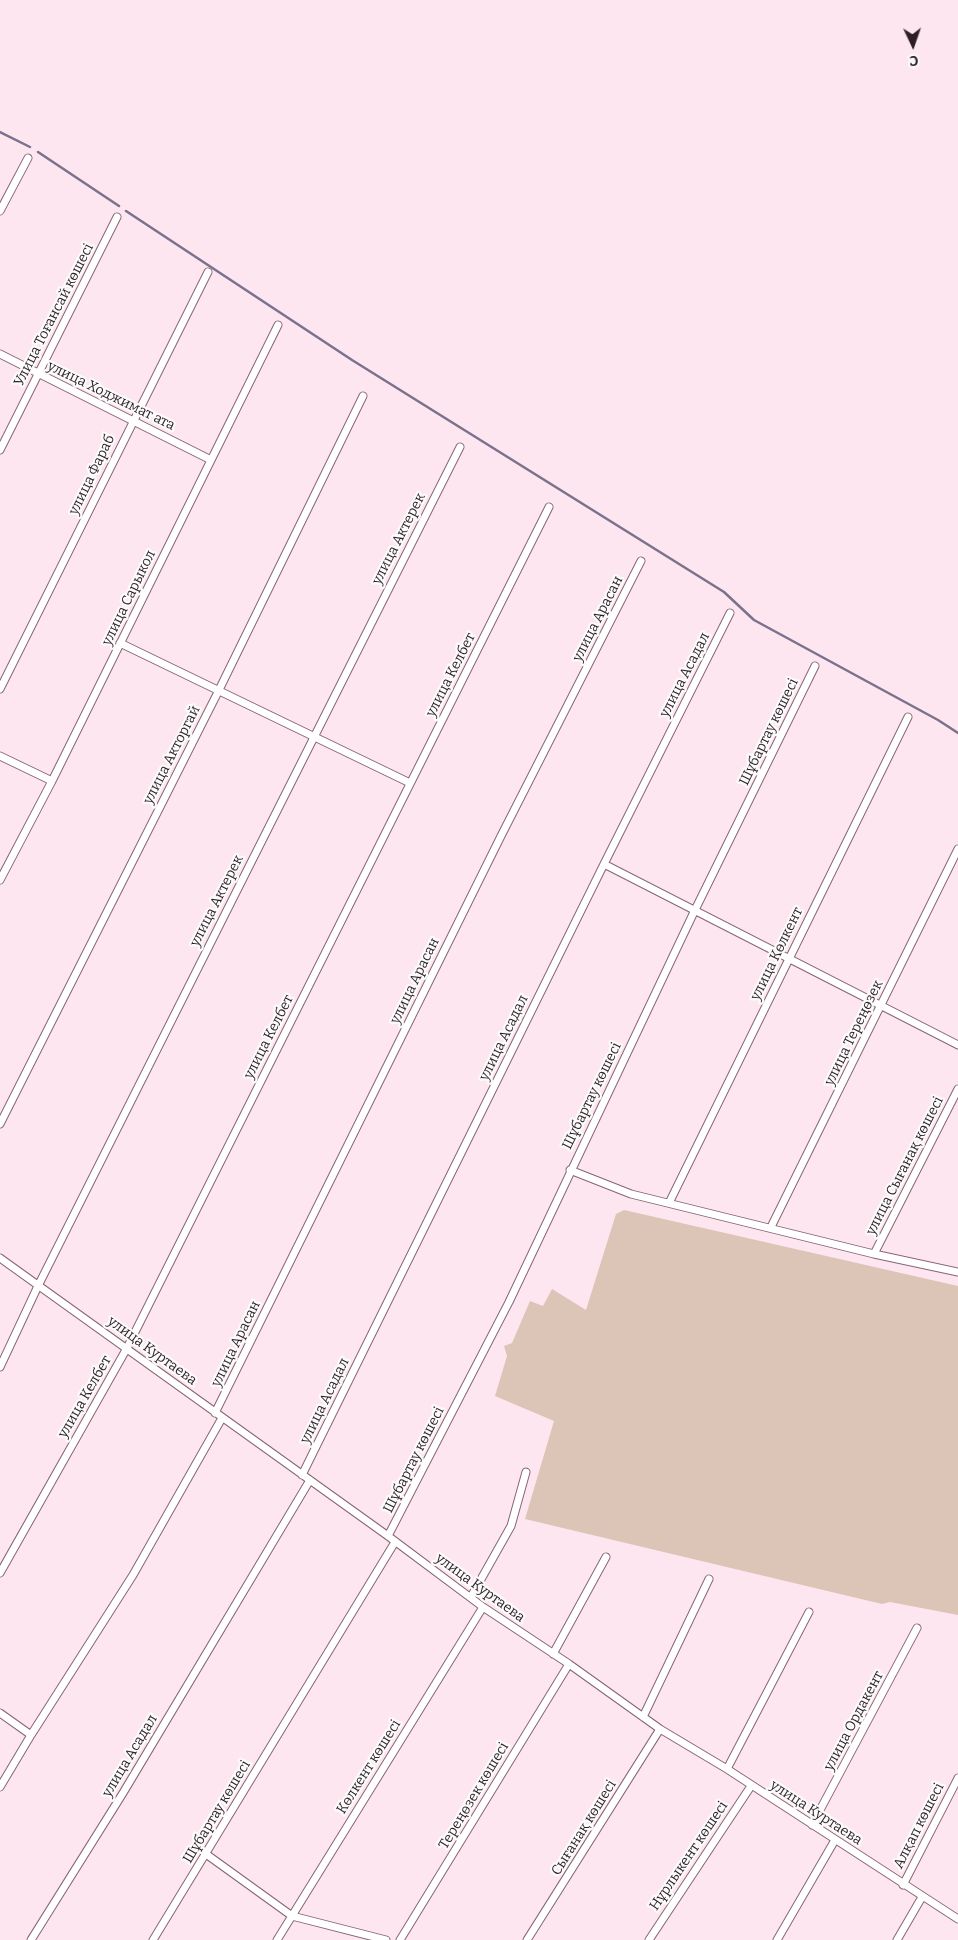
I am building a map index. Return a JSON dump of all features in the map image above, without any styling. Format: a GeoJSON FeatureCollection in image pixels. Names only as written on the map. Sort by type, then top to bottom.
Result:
{"type":"FeatureCollection","features":[{"type":"Feature","properties":{"kind":"street"},"geometry":{"type":"LineString","coordinates":[[0,212],[28,158]]}},
{"type":"Feature","properties":{"kind":"street","name":"Улица Тоғансай көшесі"},"geometry":{"type":"LineString","coordinates":[[0,450],[117,218]]}},
{"type":"Feature","properties":{"kind":"street","name":"улица Фараб"},"geometry":{"type":"LineString","coordinates":[[0,689],[208,272]]}},
{"type":"Feature","properties":{"kind":"street","name":"улица Сарыкол"},"geometry":{"type":"LineString","coordinates":[[0,880],[52,782],[278,325]]}},
{"type":"Feature","properties":{"kind":"street","name":"улица Ходжимат ата"},"geometry":{"type":"LineString","coordinates":[[0,354],[212,460]]}},
{"type":"Feature","properties":{"kind":"street","name":"улица Акторгай"},"geometry":{"type":"LineString","coordinates":[[0,1124],[218,692],[363,396]]}},
{"type":"Feature","properties":{"kind":"street","name":"улица Актерек"},"geometry":{"type":"LineString","coordinates":[[0,1367],[38,1286],[460,447]]}},
{"type":"Feature","properties":{"kind":"street","name":"улица Келбет"},"geometry":{"type":"LineString","coordinates":[[0,1573],[127,1348],[549,507]]}},
{"type":"Feature","properties":{"kind":"street","name":"улица Арасан"},"geometry":{"type":"LineString","coordinates":[[215,1413],[496,845],[641,561]]}},
{"type":"Feature","properties":{"kind":"street","name":"улица Асадал"},"geometry":{"type":"LineString","coordinates":[[302,1475],[730,613]]}},
{"type":"Feature","properties":{"kind":"street"},"geometry":{"type":"LineString","coordinates":[[120,643],[218,692],[410,783]]}},
{"type":"Feature","properties":{"kind":"street","name":"Шұбартау көшесі"},"geometry":{"type":"LineString","coordinates":[[388,1536],[509,1302],[694,912],[815,666]]}},
{"type":"Feature","properties":{"kind":"street","name":"улица Көлкент"},"geometry":{"type":"LineString","coordinates":[[668,1203],[908,717]]}},
{"type":"Feature","properties":{"kind":"street"},"geometry":{"type":"LineString","coordinates":[[0,756],[52,782]]}},
{"type":"Feature","properties":{"kind":"street","name":"улица Тереңөзек"},"geometry":{"type":"LineString","coordinates":[[771,1227],[958,849]]}},
{"type":"Feature","properties":{"kind":"street"},"geometry":{"type":"LineString","coordinates":[[604,864],[694,912],[958,1045]]}},
{"type":"Feature","properties":{"kind":"street","name":"улица Сығанақ көшесі"},"geometry":{"type":"LineString","coordinates":[[874,1254],[958,1089]]}},
{"type":"Feature","properties":{"kind":"street"},"geometry":{"type":"LineString","coordinates":[[570,1170],[631,1194],[771,1227],[874,1254],[958,1272]]}},
{"type":"Feature","properties":{"kind":"street","name":"улица Куртаева"},"geometry":{"type":"LineString","coordinates":[[0,1258],[388,1536],[483,1607],[569,1664],[660,1729],[727,1769],[958,1919]]}},
{"type":"Feature","properties":{"kind":"street"},"geometry":{"type":"LineString","coordinates":[[0,1787],[133,1575],[222,1418]]}},
{"type":"Feature","properties":{"kind":"street"},"geometry":{"type":"LineString","coordinates":[[471,1597],[511,1526],[526,1472]]}},
{"type":"Feature","properties":{"kind":"street","name":"улица Асадал"},"geometry":{"type":"LineString","coordinates":[[31,1940],[123,1793],[310,1480]]}},
{"type":"Feature","properties":{"kind":"street","name":"Шұбартау көшесі"},"geometry":{"type":"LineString","coordinates":[[153,1940],[395,1542]]}},
{"type":"Feature","properties":{"kind":"street"},"geometry":{"type":"LineString","coordinates":[[553,1654],[606,1557]]}},
{"type":"Feature","properties":{"kind":"street"},"geometry":{"type":"LineString","coordinates":[[643,1717],[709,1579]]}},
{"type":"Feature","properties":{"kind":"street","name":"Көлкент көшесі"},"geometry":{"type":"LineString","coordinates":[[277,1940],[483,1607]]}},
{"type":"Feature","properties":{"kind":"street"},"geometry":{"type":"LineString","coordinates":[[727,1769],[809,1612]]}},
{"type":"Feature","properties":{"kind":"street","name":"улица Ордакент"},"geometry":{"type":"LineString","coordinates":[[812,1825],[917,1628]]}},
{"type":"Feature","properties":{"kind":"street","name":"Тереңөзек көшесі"},"geometry":{"type":"LineString","coordinates":[[400,1940],[569,1664]]}},
{"type":"Feature","properties":{"kind":"street"},"geometry":{"type":"LineString","coordinates":[[0,1713],[31,1735]]}},
{"type":"Feature","properties":{"kind":"street","name":"Сығанақ көшесі"},"geometry":{"type":"LineString","coordinates":[[527,1940],[660,1729]]}},
{"type":"Feature","properties":{"kind":"street","name":"Алқап көшесі"},"geometry":{"type":"LineString","coordinates":[[903,1885],[958,1778]]}},
{"type":"Feature","properties":{"kind":"street","name":"Нұрлыкент көшесі"},"geometry":{"type":"LineString","coordinates":[[649,1940],[751,1786]]}},
{"type":"Feature","properties":{"kind":"street"},"geometry":{"type":"LineString","coordinates":[[777,1940],[835,1840]]}},
{"type":"Feature","properties":{"kind":"street"},"geometry":{"type":"LineString","coordinates":[[206,1854],[292,1916],[386,1940]]}},
{"type":"Feature","properties":{"kind":"street"},"geometry":{"type":"LineString","coordinates":[[896,1940],[922,1897]]}},
{"type":"Feature","properties":{"kind":"shaded area"},"geometry":{"type":"Polygon","coordinates":[[[624,1210],[958,1286],[958,1615],[890,1602],[882,1604],[525,1519],[554,1421],[495,1396],[507,1356],[504,1346],[512,1343],[530,1301],[543,1306],[552,1289],[586,1310],[616,1214],[624,1210]]]}},
{"type":"Feature","properties":{"kind":"waterway"},"geometry":{"type":"LineString","coordinates":[[0,132],[30,147]]}},
{"type":"Feature","properties":{"kind":"waterway"},"geometry":{"type":"LineString","coordinates":[[38,152],[119,206]]}},
{"type":"Feature","properties":{"kind":"waterway"},"geometry":{"type":"LineString","coordinates":[[126,211],[352,360],[724,592],[754,620],[938,720],[958,733]]}}]}
